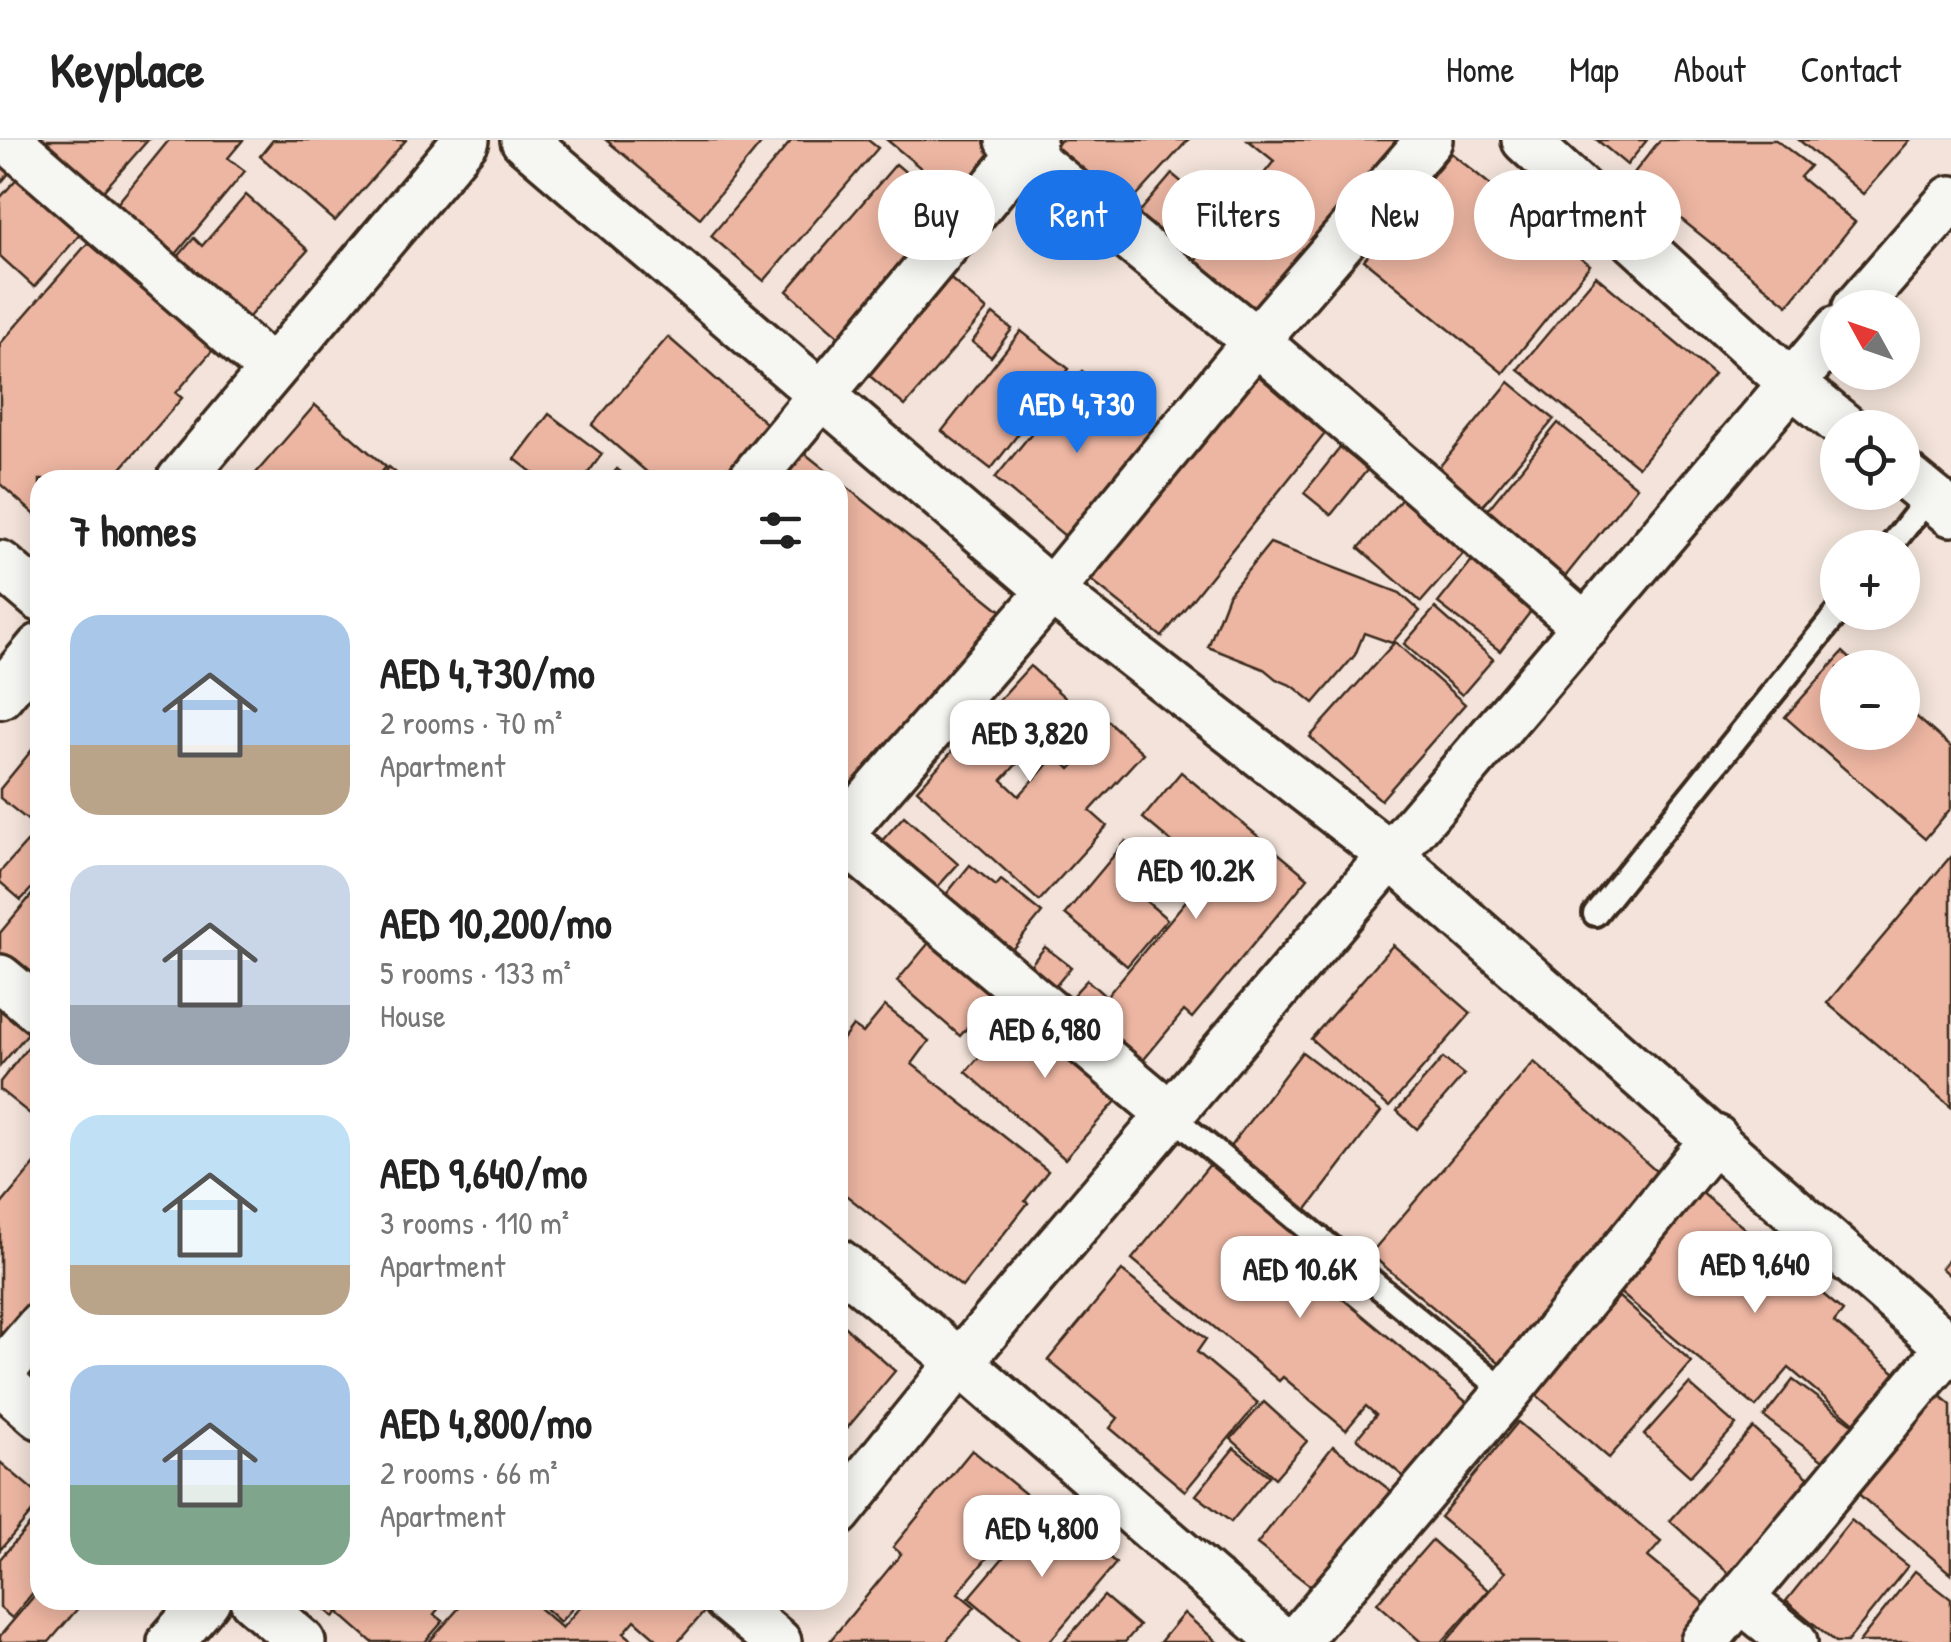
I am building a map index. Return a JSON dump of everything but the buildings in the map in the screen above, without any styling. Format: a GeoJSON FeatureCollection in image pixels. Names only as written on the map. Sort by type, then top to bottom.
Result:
{"type":"FeatureCollection","features":[{"type":"Feature","properties":{"kind":"street"},"geometry":{"type":"LineString","coordinates":[[8,140],[272,370]]}},
{"type":"Feature","properties":{"kind":"street"},"geometry":{"type":"LineString","coordinates":[[188,470],[466,140]]}},
{"type":"Feature","properties":{"kind":"street"},"geometry":{"type":"LineString","coordinates":[[524,140],[1051,591],[1390,855],[1950,1348],[1704,1642]]}},
{"type":"Feature","properties":{"kind":"street"},"geometry":{"type":"LineString","coordinates":[[848,824],[1051,591],[1256,341],[1429,140]]}},
{"type":"Feature","properties":{"kind":"street"},"geometry":{"type":"LineString","coordinates":[[1524,140],[1824,410]]}},
{"type":"Feature","properties":{"kind":"street"},"geometry":{"type":"LineString","coordinates":[[760,470],[824,395],[1022,144],[1586,626]]}},
{"type":"Feature","properties":{"kind":"street"},"geometry":{"type":"LineString","coordinates":[[1872,290],[1951,199]]}},
{"type":"Feature","properties":{"kind":"street"},"geometry":{"type":"LineString","coordinates":[[848,1501],[960,1362],[1820,350]]}},
{"type":"Feature","properties":{"kind":"street"},"geometry":{"type":"LineString","coordinates":[[0,564],[30,590]]}},
{"type":"Feature","properties":{"kind":"street"},"geometry":{"type":"LineString","coordinates":[[0,696],[30,659]]}},
{"type":"Feature","properties":{"kind":"street"},"geometry":{"type":"LineString","coordinates":[[848,843],[1172,1116]]}},
{"type":"Feature","properties":{"kind":"street"},"geometry":{"type":"LineString","coordinates":[[0,978],[30,1003]]}},
{"type":"Feature","properties":{"kind":"street"},"geometry":{"type":"LineString","coordinates":[[1295,1642],[1715,1138]]}},
{"type":"Feature","properties":{"kind":"street"},"geometry":{"type":"LineString","coordinates":[[848,1270],[1283,1642]]}},
{"type":"Feature","properties":{"kind":"street"},"geometry":{"type":"LineString","coordinates":[[0,1373],[30,1338]]}},
{"type":"Feature","properties":{"kind":"street"},"geometry":{"type":"LineString","coordinates":[[0,1381],[30,1407]]}},
{"type":"Feature","properties":{"kind":"street"},"geometry":{"type":"LineString","coordinates":[[1741,1599],[1794,1642]]}},
{"type":"Feature","properties":{"kind":"street"},"geometry":{"type":"LineString","coordinates":[[171,1642],[198,1610]]}},
{"type":"Feature","properties":{"kind":"street"},"geometry":{"type":"LineString","coordinates":[[265,1610],[302,1642]]}},
{"type":"Feature","properties":{"kind":"lane"},"geometry":{"type":"LineString","coordinates":[[1902,530],[1928,494]]}},
{"type":"Feature","properties":{"kind":"lane"},"geometry":{"type":"LineString","coordinates":[[1595,914],[1824,630]]}},
{"type":"Feature","properties":{"kind":"lane"},"geometry":{"type":"LineString","coordinates":[[1172,1116],[1506,1393]]}}]}
